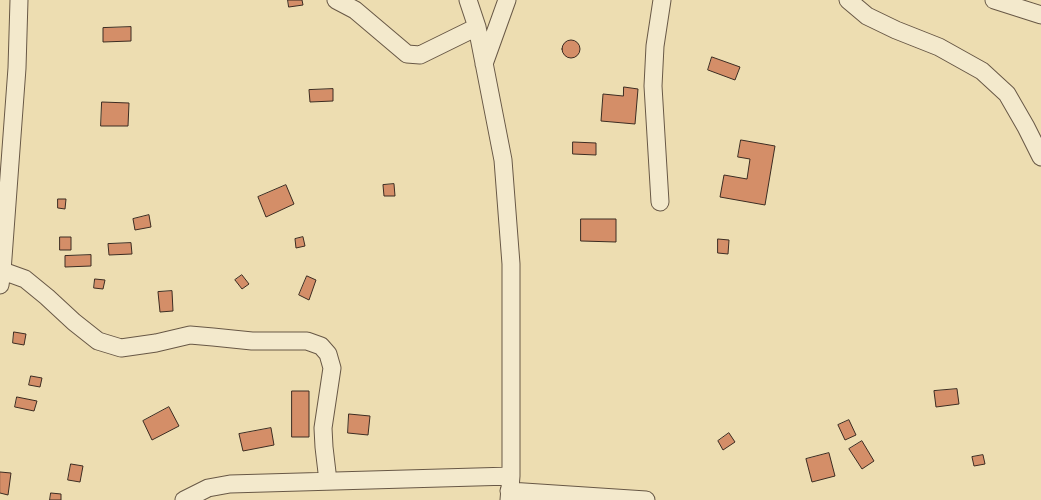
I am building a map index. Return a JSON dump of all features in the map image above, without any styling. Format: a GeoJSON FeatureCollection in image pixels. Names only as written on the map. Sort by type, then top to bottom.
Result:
{"type":"FeatureCollection","features":[{"type":"Feature","properties":{"kind":"street"},"geometry":{"type":"LineString","coordinates":[[19,0],[17,68],[1,275],[25,279],[98,341],[121,348],[156,343],[190,335],[252,341],[307,341],[320,346],[328,354],[332,368],[323,428],[328,481]]}},
{"type":"Feature","properties":{"kind":"street"},"geometry":{"type":"LineString","coordinates":[[336,0],[355,10],[407,54],[420,55],[476,27]]}},
{"type":"Feature","properties":{"kind":"street"},"geometry":{"type":"LineString","coordinates":[[468,0],[476,27],[503,160],[511,264],[510,489]]}},
{"type":"Feature","properties":{"kind":"street"},"geometry":{"type":"LineString","coordinates":[[484,64],[507,0]]}},
{"type":"Feature","properties":{"kind":"street"},"geometry":{"type":"LineString","coordinates":[[660,202],[653,86],[655,46],[662,0]]}},
{"type":"Feature","properties":{"kind":"street"},"geometry":{"type":"LineString","coordinates":[[848,0],[867,16],[896,30],[939,47],[982,71],[1007,94],[1041,157]]}},
{"type":"Feature","properties":{"kind":"street"},"geometry":{"type":"LineString","coordinates":[[994,0],[1041,15]]}},
{"type":"Feature","properties":{"kind":"street"},"geometry":{"type":"LineString","coordinates":[[184,500],[208,488],[230,484],[328,481],[510,489],[646,500]]}},
{"type":"Feature","properties":{"kind":"building"},"geometry":{"type":"Polygon","coordinates":[[[288,0],[302,0],[303,5],[289,7],[288,0]]]}},
{"type":"Feature","properties":{"kind":"building"},"geometry":{"type":"Polygon","coordinates":[[[131,27],[131,41],[103,42],[103,28],[131,27]]]}},
{"type":"Feature","properties":{"kind":"building"},"geometry":{"type":"Polygon","coordinates":[[[567,40],[575,40],[580,45],[578,56],[575,58],[567,58],[562,53],[562,45],[567,40]]]}},
{"type":"Feature","properties":{"kind":"building"},"geometry":{"type":"Polygon","coordinates":[[[712,57],[740,67],[735,80],[708,70],[712,57]]]}},
{"type":"Feature","properties":{"kind":"building"},"geometry":{"type":"Polygon","coordinates":[[[624,87],[638,89],[635,124],[601,121],[603,94],[623,96],[624,87]]]}},
{"type":"Feature","properties":{"kind":"building"},"geometry":{"type":"Polygon","coordinates":[[[333,89],[333,101],[310,102],[309,90],[333,89]]]}},
{"type":"Feature","properties":{"kind":"building"},"geometry":{"type":"Polygon","coordinates":[[[102,102],[129,103],[128,126],[101,126],[102,102]]]}},
{"type":"Feature","properties":{"kind":"building"},"geometry":{"type":"Polygon","coordinates":[[[741,140],[775,146],[765,205],[720,197],[724,175],[747,179],[750,159],[738,157],[741,140]]]}},
{"type":"Feature","properties":{"kind":"building"},"geometry":{"type":"Polygon","coordinates":[[[573,142],[596,143],[596,155],[573,154],[573,142]]]}},
{"type":"Feature","properties":{"kind":"building"},"geometry":{"type":"Polygon","coordinates":[[[394,184],[395,196],[384,196],[383,185],[394,184]]]}},
{"type":"Feature","properties":{"kind":"building"},"geometry":{"type":"Polygon","coordinates":[[[286,185],[294,204],[266,217],[258,197],[286,185]]]}},
{"type":"Feature","properties":{"kind":"building"},"geometry":{"type":"Polygon","coordinates":[[[58,199],[66,199],[65,209],[58,208],[58,199]]]}},
{"type":"Feature","properties":{"kind":"building"},"geometry":{"type":"Polygon","coordinates":[[[149,215],[151,227],[135,230],[133,219],[149,215]]]}},
{"type":"Feature","properties":{"kind":"building"},"geometry":{"type":"Polygon","coordinates":[[[581,219],[616,219],[616,242],[581,241],[581,219]]]}},
{"type":"Feature","properties":{"kind":"building"},"geometry":{"type":"Polygon","coordinates":[[[60,237],[71,237],[71,250],[60,250],[60,237]]]}},
{"type":"Feature","properties":{"kind":"building"},"geometry":{"type":"Polygon","coordinates":[[[303,237],[305,246],[296,248],[295,239],[303,237]]]}},
{"type":"Feature","properties":{"kind":"building"},"geometry":{"type":"Polygon","coordinates":[[[718,239],[729,240],[728,254],[718,253],[718,239]]]}},
{"type":"Feature","properties":{"kind":"building"},"geometry":{"type":"Polygon","coordinates":[[[131,243],[132,254],[109,255],[108,244],[131,243]]]}},
{"type":"Feature","properties":{"kind":"building"},"geometry":{"type":"Polygon","coordinates":[[[91,255],[91,266],[65,267],[65,256],[91,255]]]}},
{"type":"Feature","properties":{"kind":"building"},"geometry":{"type":"Polygon","coordinates":[[[242,275],[249,284],[242,289],[235,280],[242,275]]]}},
{"type":"Feature","properties":{"kind":"building"},"geometry":{"type":"Polygon","coordinates":[[[307,276],[316,280],[309,300],[299,295],[307,276]]]}},
{"type":"Feature","properties":{"kind":"building"},"geometry":{"type":"Polygon","coordinates":[[[95,279],[105,280],[103,289],[94,288],[95,279]]]}},
{"type":"Feature","properties":{"kind":"building"},"geometry":{"type":"Polygon","coordinates":[[[172,291],[173,311],[160,312],[158,292],[172,291]]]}},
{"type":"Feature","properties":{"kind":"building"},"geometry":{"type":"Polygon","coordinates":[[[14,332],[26,334],[24,345],[13,343],[14,332]]]}},
{"type":"Feature","properties":{"kind":"building"},"geometry":{"type":"Polygon","coordinates":[[[31,376],[42,378],[40,387],[29,385],[31,376]]]}},
{"type":"Feature","properties":{"kind":"building"},"geometry":{"type":"Polygon","coordinates":[[[957,389],[959,404],[936,407],[934,391],[957,389]]]}},
{"type":"Feature","properties":{"kind":"building"},"geometry":{"type":"Polygon","coordinates":[[[292,391],[309,391],[309,437],[292,437],[292,391]]]}},
{"type":"Feature","properties":{"kind":"building"},"geometry":{"type":"Polygon","coordinates":[[[17,397],[37,401],[34,411],[15,407],[17,397]]]}},
{"type":"Feature","properties":{"kind":"building"},"geometry":{"type":"Polygon","coordinates":[[[169,407],[179,426],[152,440],[143,421],[169,407]]]}},
{"type":"Feature","properties":{"kind":"building"},"geometry":{"type":"Polygon","coordinates":[[[349,414],[370,416],[368,435],[348,433],[349,414]]]}},
{"type":"Feature","properties":{"kind":"building"},"geometry":{"type":"Polygon","coordinates":[[[849,420],[856,435],[845,440],[838,425],[849,420]]]}},
{"type":"Feature","properties":{"kind":"building"},"geometry":{"type":"Polygon","coordinates":[[[271,428],[274,445],[243,451],[239,434],[271,428]]]}},
{"type":"Feature","properties":{"kind":"building"},"geometry":{"type":"Polygon","coordinates":[[[729,433],[735,442],[723,450],[718,441],[729,433]]]}},
{"type":"Feature","properties":{"kind":"building"},"geometry":{"type":"Polygon","coordinates":[[[862,441],[874,461],[862,469],[849,449],[862,441]]]}},
{"type":"Feature","properties":{"kind":"building"},"geometry":{"type":"Polygon","coordinates":[[[829,453],[835,476],[812,482],[806,459],[829,453]]]}},
{"type":"Feature","properties":{"kind":"building"},"geometry":{"type":"Polygon","coordinates":[[[983,455],[985,464],[974,466],[972,457],[983,455]]]}},
{"type":"Feature","properties":{"kind":"building"},"geometry":{"type":"Polygon","coordinates":[[[71,464],[83,466],[80,482],[68,480],[71,464]]]}},
{"type":"Feature","properties":{"kind":"building"},"geometry":{"type":"Polygon","coordinates":[[[0,472],[11,473],[8,495],[0,493],[0,472]]]}},
{"type":"Feature","properties":{"kind":"building"},"geometry":{"type":"Polygon","coordinates":[[[51,493],[61,494],[61,500],[50,500],[51,493]]]}}]}
